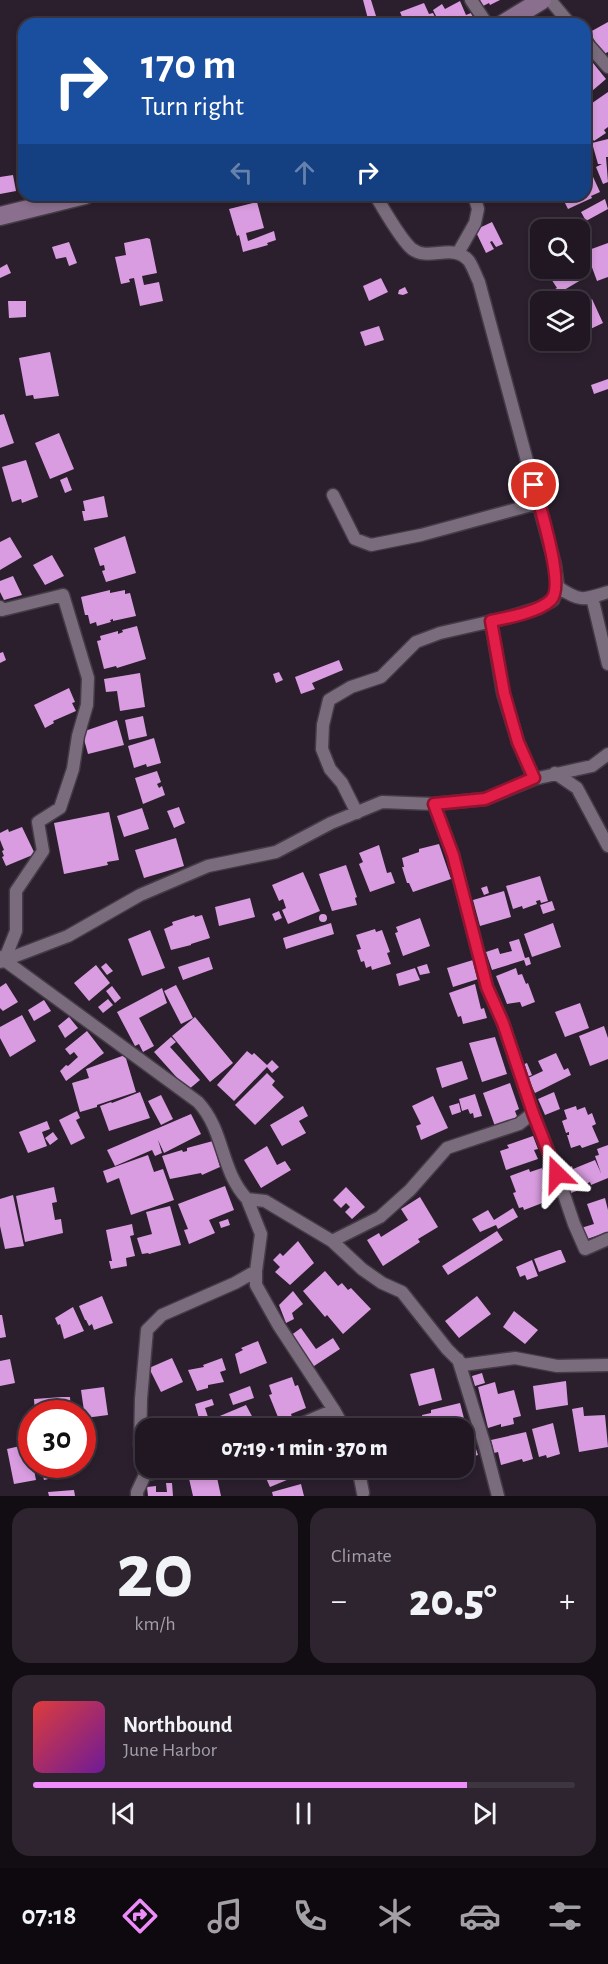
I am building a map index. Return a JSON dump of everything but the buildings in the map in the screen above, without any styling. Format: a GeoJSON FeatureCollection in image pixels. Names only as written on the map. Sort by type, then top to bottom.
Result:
{"type":"FeatureCollection","features":[{"type":"Feature","properties":{"kind":"main road"},"geometry":{"type":"LineString","coordinates":[[513,18],[542,0]]}},
{"type":"Feature","properties":{"kind":"main road"},"geometry":{"type":"LineString","coordinates":[[0,216],[61,201]]}},
{"type":"Feature","properties":{"kind":"street"},"geometry":{"type":"LineString","coordinates":[[471,0],[483,18]]}},
{"type":"Feature","properties":{"kind":"street"},"geometry":{"type":"LineString","coordinates":[[550,0],[565,18]]}},
{"type":"Feature","properties":{"kind":"street"},"geometry":{"type":"LineString","coordinates":[[591,48],[608,67]]}},
{"type":"Feature","properties":{"kind":"street"},"geometry":{"type":"LineString","coordinates":[[357,813],[342,783],[330,769],[322,749],[323,725],[329,700],[351,687],[381,677],[416,642],[440,633],[539,608],[553,600],[558,587],[555,565],[539,503],[479,282],[469,261],[458,253],[426,254],[412,250],[379,201]]}},
{"type":"Feature","properties":{"kind":"street"},"geometry":{"type":"LineString","coordinates":[[458,253],[475,223],[478,209],[476,201]]}},
{"type":"Feature","properties":{"kind":"street"},"geometry":{"type":"LineString","coordinates":[[333,495],[355,539],[371,545],[421,535],[539,503]]}},
{"type":"Feature","properties":{"kind":"street"},"geometry":{"type":"LineString","coordinates":[[558,587],[575,598],[592,597],[608,592]]}},
{"type":"Feature","properties":{"kind":"street"},"geometry":{"type":"LineString","coordinates":[[0,607],[2,610],[63,595],[87,678],[87,705],[78,736],[73,770],[60,808],[38,822],[43,851],[16,891],[16,931],[1,960]]}},
{"type":"Feature","properties":{"kind":"street"},"geometry":{"type":"LineString","coordinates":[[592,597],[608,664]]}},
{"type":"Feature","properties":{"kind":"street"},"geometry":{"type":"LineString","coordinates":[[491,621],[504,693],[518,742],[534,778]]}},
{"type":"Feature","properties":{"kind":"street"},"geometry":{"type":"LineString","coordinates":[[577,788],[592,766],[608,754]]}},
{"type":"Feature","properties":{"kind":"street"},"geometry":{"type":"LineString","coordinates":[[1,960],[68,936],[140,895],[198,870],[276,852],[381,802],[434,804],[485,799],[534,778],[592,766]]}},
{"type":"Feature","properties":{"kind":"street"},"geometry":{"type":"LineString","coordinates":[[555,773],[577,788],[608,846]]}},
{"type":"Feature","properties":{"kind":"street"},"geometry":{"type":"LineString","coordinates":[[434,804],[453,855],[487,987],[503,1023],[574,1224],[585,1249],[608,1239]]}},
{"type":"Feature","properties":{"kind":"street"},"geometry":{"type":"LineString","coordinates":[[1,960],[198,1101],[208,1113],[218,1134],[230,1174],[247,1199],[261,1234],[256,1285],[279,1326],[338,1418]]}},
{"type":"Feature","properties":{"kind":"street"},"geometry":{"type":"LineString","coordinates":[[332,1241],[380,1217],[410,1190],[447,1148],[519,1124],[533,1113]]}},
{"type":"Feature","properties":{"kind":"street"},"geometry":{"type":"LineString","coordinates":[[247,1199],[265,1201],[332,1241],[362,1269],[382,1283],[402,1292],[447,1349],[463,1365],[515,1358],[557,1366],[608,1365]]}},
{"type":"Feature","properties":{"kind":"street"},"geometry":{"type":"LineString","coordinates":[[141,1418],[147,1330],[162,1315],[235,1283],[256,1271]]}},
{"type":"Feature","properties":{"kind":"street"},"geometry":{"type":"LineString","coordinates":[[458,1359],[476,1414],[498,1496]]}},
{"type":"Feature","properties":{"kind":"street"},"geometry":{"type":"LineString","coordinates":[[315,1418],[334,1410]]}},
{"type":"Feature","properties":{"kind":"street"},"geometry":{"type":"LineString","coordinates":[[137,1496],[143,1478]]}},
{"type":"Feature","properties":{"kind":"street"},"geometry":{"type":"LineString","coordinates":[[360,1478],[363,1493]]}},
{"type":"Feature","properties":{"kind":"route"},"geometry":{"type":"LineString","coordinates":[[534,485],[555,565],[558,587],[553,600],[539,608],[491,621],[504,693],[518,742],[534,778],[485,799],[434,804],[453,855],[487,987],[503,1023],[533,1113],[557,1174]]}}]}
